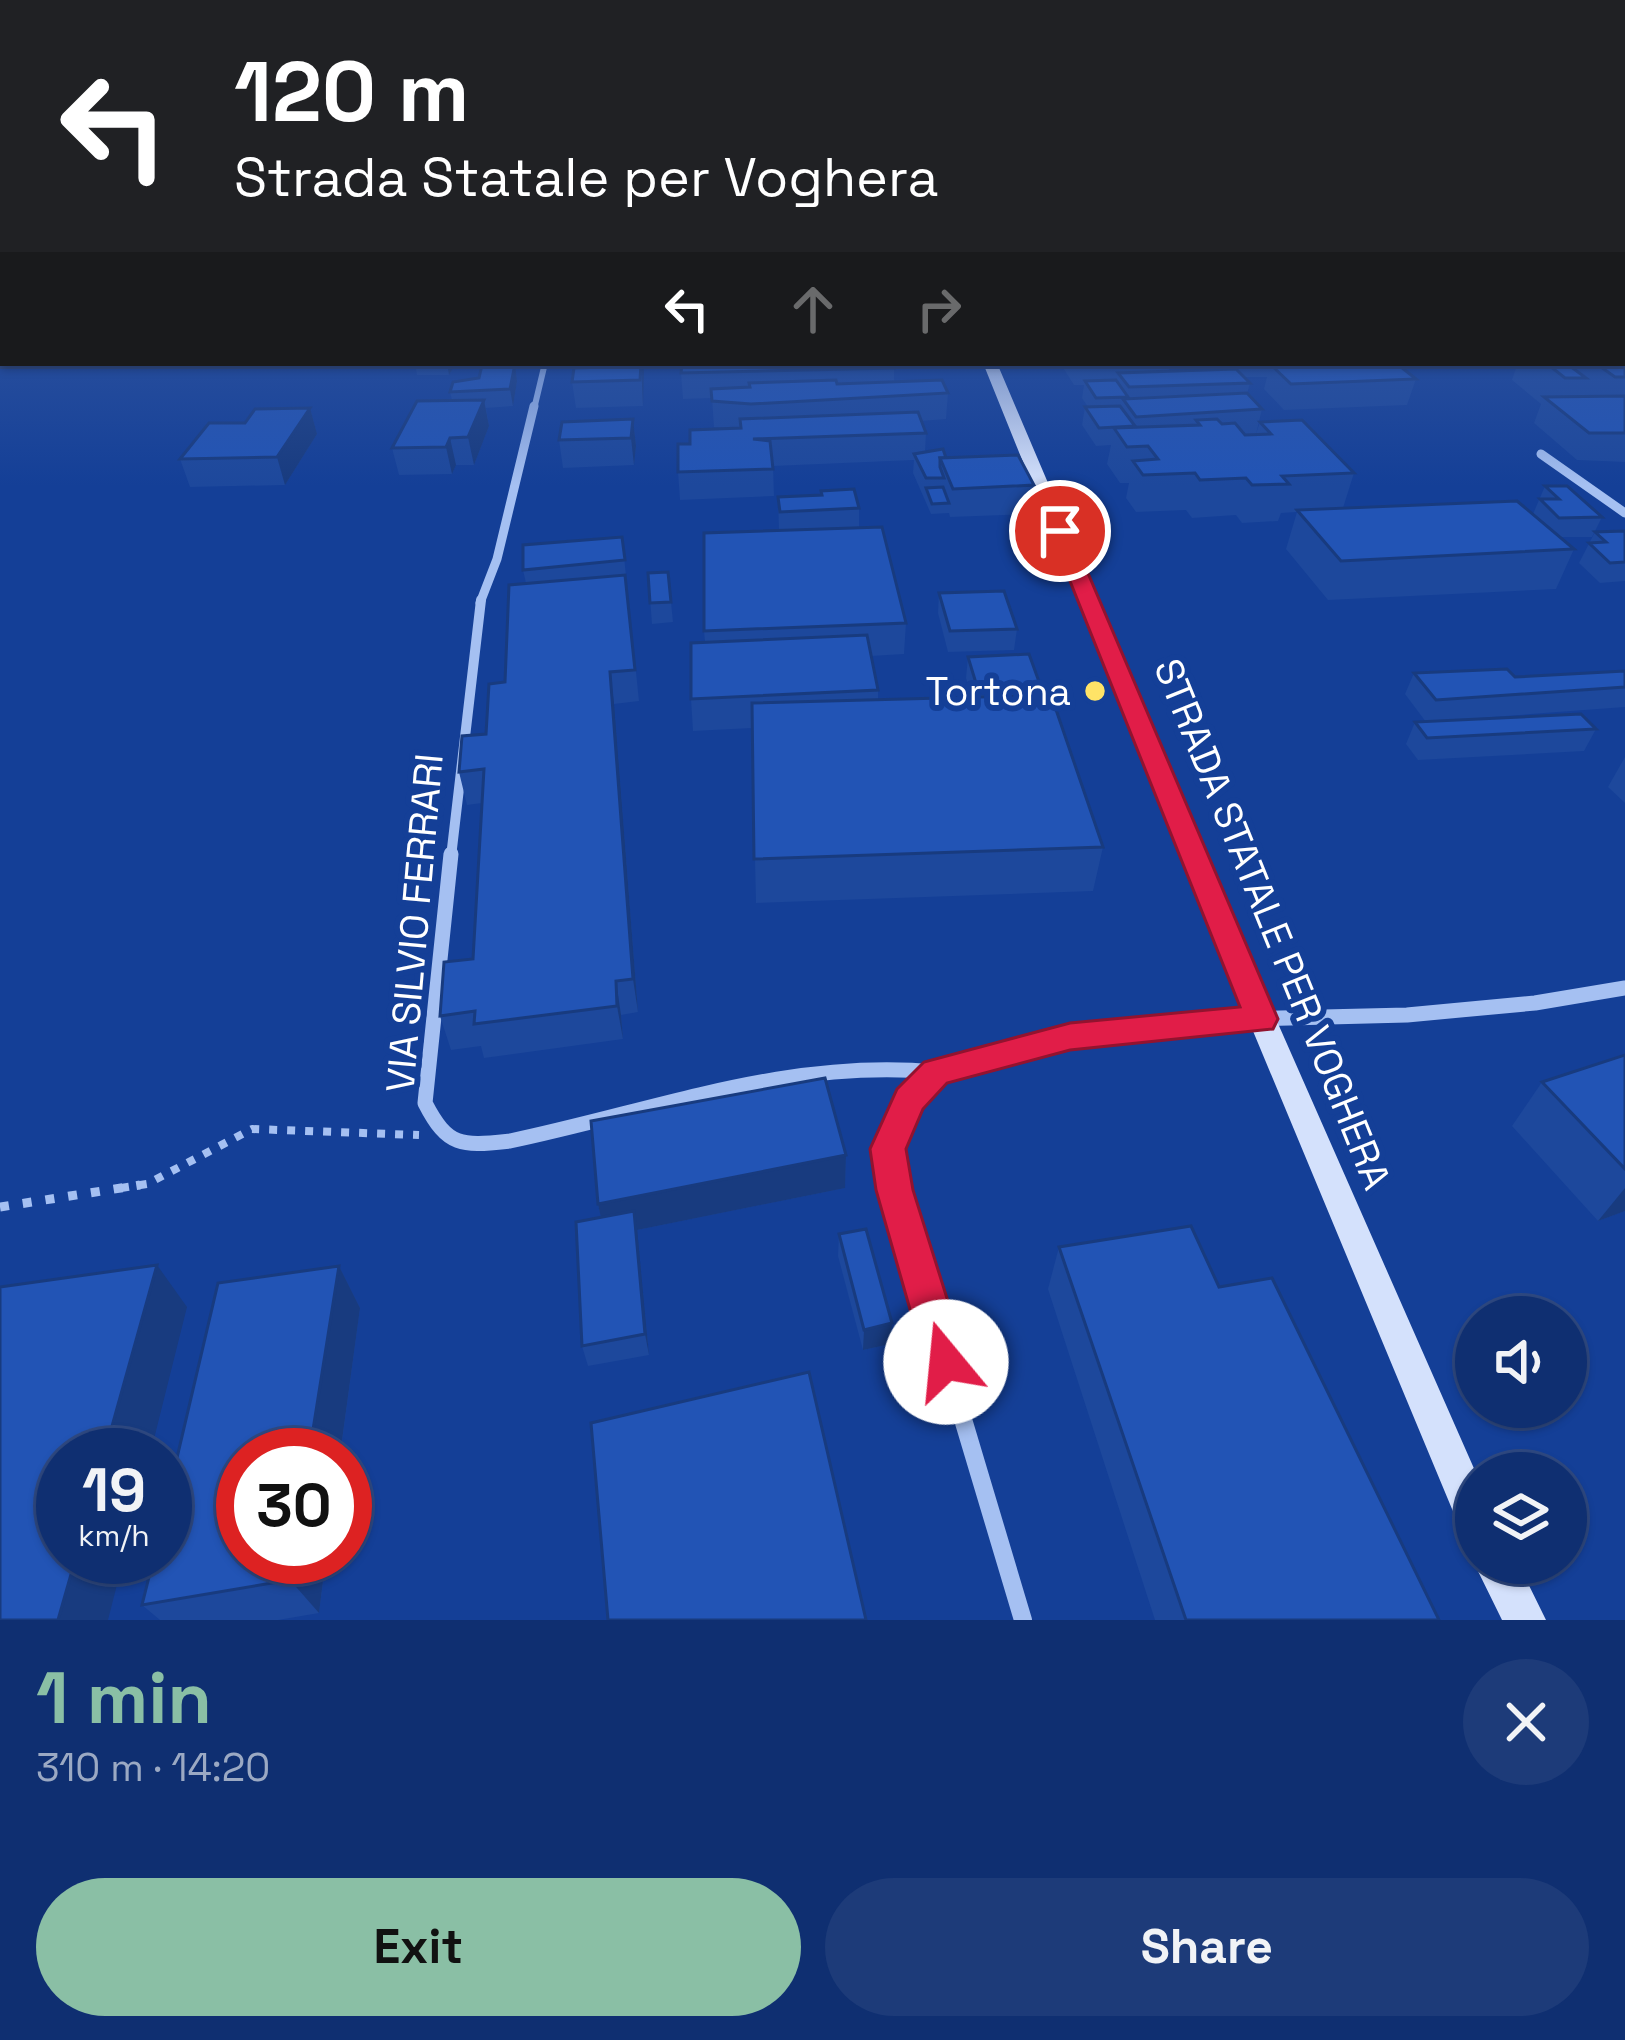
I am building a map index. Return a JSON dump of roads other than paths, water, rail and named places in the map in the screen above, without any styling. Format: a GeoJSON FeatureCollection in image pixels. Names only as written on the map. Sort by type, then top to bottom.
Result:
{"type":"FeatureCollection","features":[{"type":"Feature","properties":{"kind":"main road","name":"STRADA STATALE PER VOGHERA"},"geometry":{"type":"LineString","coordinates":[[991,366],[1455,1470]]}},
{"type":"Feature","properties":{"kind":"main road"},"geometry":{"type":"LineString","coordinates":[[1506,1584],[1526,1620]]}},
{"type":"Feature","properties":{"kind":"street","name":"VIA SILVIO FERRARI"},"geometry":{"type":"LineString","coordinates":[[544,366],[497,560],[476,612],[425,1102],[443,1136],[463,1144],[540,1133],[718,1088],[830,1067],[936,1072],[1070,1036],[1204,1020],[1428,1013],[1625,988]]}},
{"type":"Feature","properties":{"kind":"street"},"geometry":{"type":"LineString","coordinates":[[1541,454],[1625,513]]}},
{"type":"Feature","properties":{"kind":"street"},"geometry":{"type":"LineString","coordinates":[[936,1072],[910,1100],[888,1149],[894,1190],[1023,1620]]}},
{"type":"Feature","properties":{"kind":"place","name":"Tortona"},"geometry":{"type":"Point","coordinates":[1095,691]}}]}
